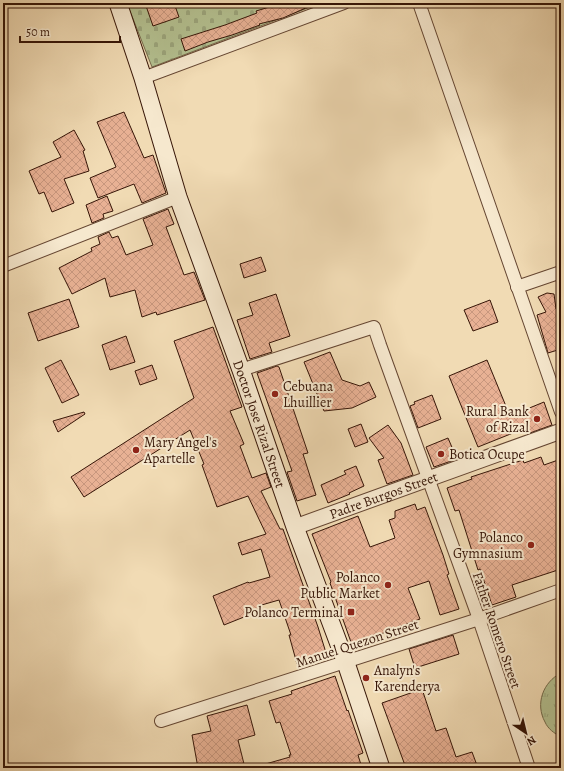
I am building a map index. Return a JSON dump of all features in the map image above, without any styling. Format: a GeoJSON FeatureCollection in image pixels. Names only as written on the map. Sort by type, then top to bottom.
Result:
{"type":"FeatureCollection","features":[{"type":"Feature","properties":{"kind":"main road","name":"Doctor Jose Rizal Street"},"geometry":{"type":"LineString","coordinates":[[118,3],[143,78],[178,196],[241,370],[295,527],[346,663],[381,768]]}},
{"type":"Feature","properties":{"kind":"street"},"geometry":{"type":"LineString","coordinates":[[143,78],[344,3]]}},
{"type":"Feature","properties":{"kind":"street"},"geometry":{"type":"LineString","coordinates":[[419,3],[561,412]]}},
{"type":"Feature","properties":{"kind":"street"},"geometry":{"type":"LineString","coordinates":[[3,266],[178,196]]}},
{"type":"Feature","properties":{"kind":"street"},"geometry":{"type":"LineString","coordinates":[[517,287],[561,272]]}},
{"type":"Feature","properties":{"kind":"street","name":"Father Romero Street"},"geometry":{"type":"LineString","coordinates":[[241,370],[374,327],[479,619],[529,768]]}},
{"type":"Feature","properties":{"kind":"street","name":"Padre Burgos Street"},"geometry":{"type":"LineString","coordinates":[[295,527],[561,431]]}},
{"type":"Feature","properties":{"kind":"street","name":"Manuel Quezon Street"},"geometry":{"type":"LineString","coordinates":[[160,721],[346,663],[561,590]]}},
{"type":"Feature","properties":{"kind":"green space"},"geometry":{"type":"Polygon","coordinates":[[[137,3],[321,3],[152,67],[128,6],[137,3]]]}},
{"type":"Feature","properties":{"kind":"green space"},"geometry":{"type":"Polygon","coordinates":[[[561,673],[561,737],[548,727],[545,722],[542,715],[541,701],[545,688],[561,673]]]}},
{"type":"Feature","properties":{"kind":"building"},"geometry":{"type":"Polygon","coordinates":[[[145,3],[174,3],[179,17],[153,26],[145,3]]]}},
{"type":"Feature","properties":{"kind":"building"},"geometry":{"type":"Polygon","coordinates":[[[283,3],[317,3],[283,18],[259,24],[260,25],[185,51],[181,39],[225,25],[257,13],[256,11],[283,3]]]}},
{"type":"Feature","properties":{"kind":"building"},"geometry":{"type":"Polygon","coordinates":[[[124,112],[144,158],[153,155],[166,193],[142,203],[134,184],[98,198],[90,178],[116,167],[97,122],[124,112]]]}},
{"type":"Feature","properties":{"kind":"building"},"geometry":{"type":"Polygon","coordinates":[[[74,130],[85,150],[83,151],[89,171],[64,179],[74,203],[52,212],[44,192],[39,194],[29,171],[61,157],[53,142],[74,130]]]}},
{"type":"Feature","properties":{"kind":"building"},"geometry":{"type":"Polygon","coordinates":[[[107,196],[113,211],[103,214],[104,218],[92,223],[86,205],[107,196]]]}},
{"type":"Feature","properties":{"kind":"building"},"geometry":{"type":"Polygon","coordinates":[[[168,209],[174,224],[166,227],[184,275],[194,272],[205,300],[157,315],[156,312],[142,317],[135,290],[110,297],[105,278],[72,294],[59,268],[92,251],[91,248],[100,244],[98,237],[109,232],[112,238],[118,236],[126,255],[153,245],[143,219],[168,209]]]}},
{"type":"Feature","properties":{"kind":"building"},"geometry":{"type":"Polygon","coordinates":[[[261,257],[266,271],[244,278],[240,264],[261,257]]]}},
{"type":"Feature","properties":{"kind":"building"},"geometry":{"type":"Polygon","coordinates":[[[547,293],[554,294],[556,309],[561,308],[561,349],[548,353],[537,315],[546,312],[538,297],[547,293]]]}},
{"type":"Feature","properties":{"kind":"building"},"geometry":{"type":"Polygon","coordinates":[[[276,294],[290,336],[269,343],[272,352],[250,359],[237,320],[253,315],[249,303],[276,294]]]}},
{"type":"Feature","properties":{"kind":"building"},"geometry":{"type":"Polygon","coordinates":[[[69,299],[79,327],[38,341],[28,313],[69,299]]]}},
{"type":"Feature","properties":{"kind":"building"},"geometry":{"type":"Polygon","coordinates":[[[490,300],[498,322],[473,331],[464,310],[490,300]]]}},
{"type":"Feature","properties":{"kind":"building"},"geometry":{"type":"Polygon","coordinates":[[[213,327],[242,407],[230,411],[244,444],[240,446],[252,478],[266,473],[271,487],[261,491],[280,529],[283,529],[327,656],[297,664],[289,635],[291,635],[279,600],[258,606],[259,611],[224,625],[213,596],[248,582],[270,577],[261,549],[242,555],[238,543],[266,534],[248,496],[217,507],[202,465],[204,464],[190,430],[84,497],[71,477],[194,398],[174,341],[213,327]]]}},
{"type":"Feature","properties":{"kind":"building"},"geometry":{"type":"Polygon","coordinates":[[[126,336],[135,362],[110,370],[102,345],[126,336]]]}},
{"type":"Feature","properties":{"kind":"building"},"geometry":{"type":"Polygon","coordinates":[[[330,352],[342,380],[360,386],[369,382],[376,397],[352,408],[324,411],[304,362],[330,352]]]}},
{"type":"Feature","properties":{"kind":"building"},"geometry":{"type":"Polygon","coordinates":[[[61,360],[79,395],[62,403],[45,368],[61,360]]]}},
{"type":"Feature","properties":{"kind":"building"},"geometry":{"type":"Polygon","coordinates":[[[487,360],[510,416],[544,402],[552,425],[530,433],[528,427],[478,447],[449,376],[487,360]]]}},
{"type":"Feature","properties":{"kind":"building"},"geometry":{"type":"Polygon","coordinates":[[[152,365],[157,379],[140,385],[135,371],[152,365]]]}},
{"type":"Feature","properties":{"kind":"building"},"geometry":{"type":"Polygon","coordinates":[[[277,366],[279,367],[308,453],[303,454],[316,495],[297,501],[287,472],[292,471],[257,373],[277,366]]]}},
{"type":"Feature","properties":{"kind":"building"},"geometry":{"type":"Polygon","coordinates":[[[432,395],[441,419],[418,428],[410,406],[415,404],[414,402],[432,395]]]}},
{"type":"Feature","properties":{"kind":"building"},"geometry":{"type":"Polygon","coordinates":[[[84,412],[85,414],[58,432],[53,421],[84,412]]]}},
{"type":"Feature","properties":{"kind":"building"},"geometry":{"type":"Polygon","coordinates":[[[361,424],[368,442],[355,447],[348,429],[361,424]]]}},
{"type":"Feature","properties":{"kind":"building"},"geometry":{"type":"Polygon","coordinates":[[[388,425],[401,443],[413,475],[387,484],[378,460],[384,458],[369,438],[388,425]]]}},
{"type":"Feature","properties":{"kind":"building","name":"Botica Ocupe"},"geometry":{"type":"Polygon","coordinates":[[[448,438],[457,459],[434,467],[426,447],[448,438]]]}},
{"type":"Feature","properties":{"kind":"building"},"geometry":{"type":"Polygon","coordinates":[[[541,457],[544,465],[561,459],[561,569],[512,585],[516,597],[492,605],[480,569],[478,570],[459,510],[455,511],[447,488],[472,479],[471,477],[523,460],[524,463],[541,457]]]}},
{"type":"Feature","properties":{"kind":"building"},"geometry":{"type":"Polygon","coordinates":[[[356,466],[364,486],[349,493],[350,494],[328,503],[321,485],[346,474],[344,471],[356,466]]]}},
{"type":"Feature","properties":{"kind":"building"},"geometry":{"type":"Polygon","coordinates":[[[415,504],[417,510],[425,507],[443,555],[449,574],[447,575],[459,609],[440,615],[429,581],[408,588],[420,619],[352,645],[330,583],[331,582],[312,534],[358,516],[370,547],[395,538],[389,520],[395,518],[395,511],[415,504]]]}},
{"type":"Feature","properties":{"kind":"building"},"geometry":{"type":"Polygon","coordinates":[[[453,635],[459,654],[415,668],[409,649],[453,635]]]}},
{"type":"Feature","properties":{"kind":"building"},"geometry":{"type":"Polygon","coordinates":[[[335,676],[363,753],[358,755],[362,768],[262,768],[262,765],[290,757],[289,755],[291,755],[280,722],[276,723],[269,701],[292,694],[291,691],[335,676]]]}},
{"type":"Feature","properties":{"kind":"building"},"geometry":{"type":"Polygon","coordinates":[[[422,689],[436,731],[446,728],[456,757],[472,752],[478,768],[406,768],[382,703],[422,689]]]}},
{"type":"Feature","properties":{"kind":"building"},"geometry":{"type":"Polygon","coordinates":[[[247,705],[255,735],[238,740],[245,768],[198,768],[192,735],[211,731],[207,716],[247,705]]]}},
{"type":"Feature","properties":{"kind":"place","name":"Cebuana Lhuillier"},"geometry":{"type":"Point","coordinates":[275,394]}},
{"type":"Feature","properties":{"kind":"place","name":"Rural Bank of Rizal"},"geometry":{"type":"Point","coordinates":[537,419]}},
{"type":"Feature","properties":{"kind":"place","name":"Mary Angel's Apartelle"},"geometry":{"type":"Point","coordinates":[136,450]}},
{"type":"Feature","properties":{"kind":"place","name":"Botica Ocupe"},"geometry":{"type":"Point","coordinates":[441,454]}},
{"type":"Feature","properties":{"kind":"place","name":"Polanco Gymnasium"},"geometry":{"type":"Point","coordinates":[531,545]}},
{"type":"Feature","properties":{"kind":"place","name":"Polanco Public Market"},"geometry":{"type":"Point","coordinates":[388,585]}},
{"type":"Feature","properties":{"kind":"place","name":"Polanco Terminal"},"geometry":{"type":"Point","coordinates":[351,612]}},
{"type":"Feature","properties":{"kind":"place","name":"Analyn's Karenderya"},"geometry":{"type":"Point","coordinates":[366,678]}}]}
